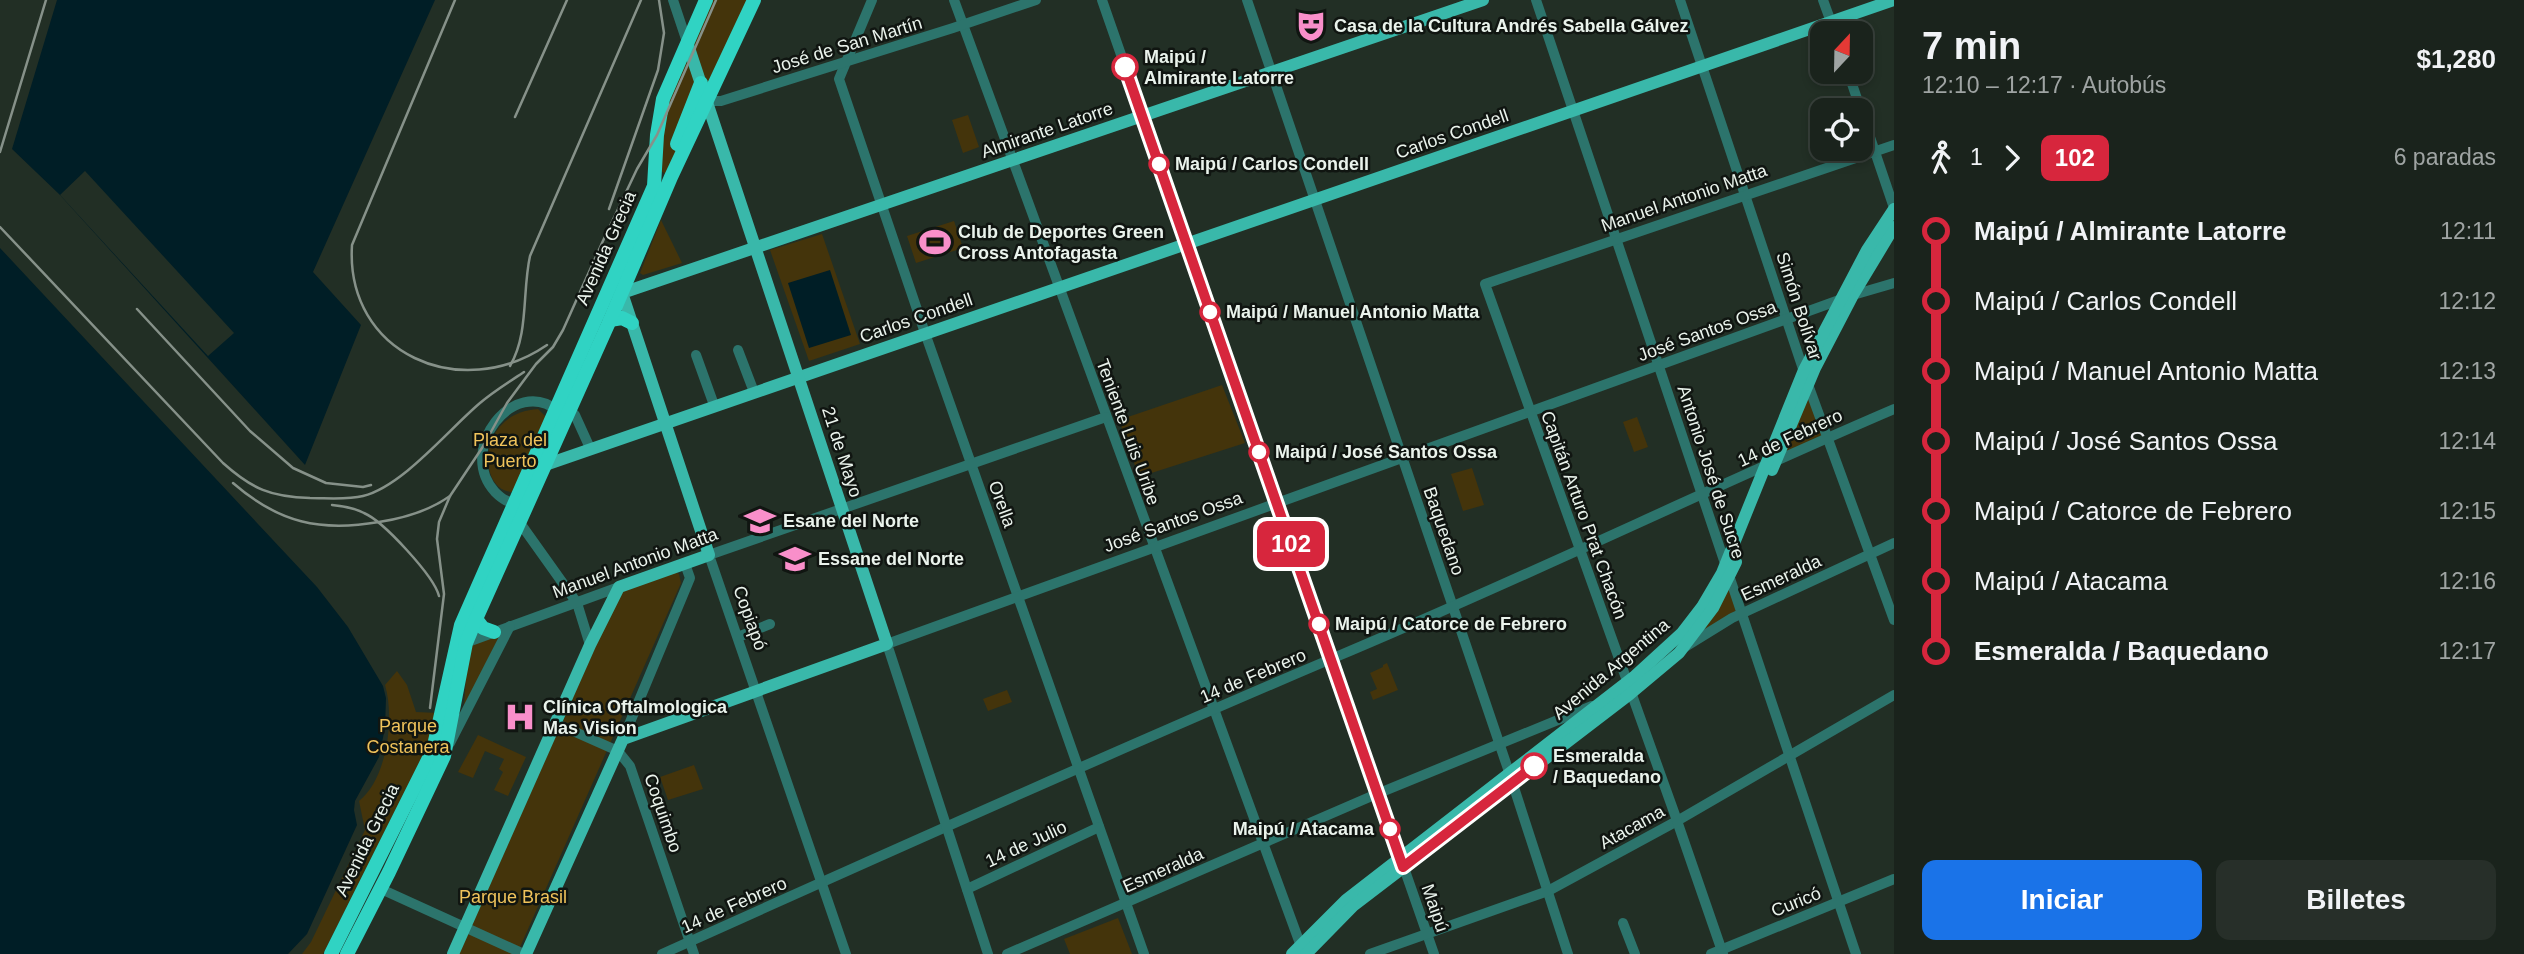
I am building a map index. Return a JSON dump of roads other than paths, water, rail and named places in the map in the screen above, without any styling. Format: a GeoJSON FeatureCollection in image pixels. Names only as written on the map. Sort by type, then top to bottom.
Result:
{"type":"FeatureCollection","features":[{"type":"Feature","properties":{"kind":"highway","name":"Avenida Grecia"},"geometry":{"type":"LineString","coordinates":[[331,954],[433,750],[460,645],[476,620],[545,465],[604,298],[654,187],[657,135],[663,99],[706,0]]}},
{"type":"Feature","properties":{"kind":"highway"},"geometry":{"type":"LineString","coordinates":[[737,39],[737,18],[744,0]]}},
{"type":"Feature","properties":{"kind":"highway","name":"Avenida Grecia"},"geometry":{"type":"LineString","coordinates":[[347,954],[444,756],[461,625],[514,503],[564,413],[610,320],[706,101],[754,0]]}},
{"type":"Feature","properties":{"kind":"highway"},"geometry":{"type":"LineString","coordinates":[[679,161],[674,153],[701,83]]}},
{"type":"Feature","properties":{"kind":"highway"},"geometry":{"type":"LineString","coordinates":[[604,298],[616,292],[622,293],[619,265]]}},
{"type":"Feature","properties":{"kind":"highway"},"geometry":{"type":"LineString","coordinates":[[610,320],[622,318],[632,323]]}},
{"type":"Feature","properties":{"kind":"highway"},"geometry":{"type":"LineString","coordinates":[[476,620],[483,628],[494,632]]}},
{"type":"Feature","properties":{"kind":"main road","name":"Almirante Latorre"},"geometry":{"type":"LineString","coordinates":[[622,293],[1483,0]]}},
{"type":"Feature","properties":{"kind":"main road","name":"Carlos Condell"},"geometry":{"type":"LineString","coordinates":[[1848,21],[1894,0]]}},
{"type":"Feature","properties":{"kind":"main road","name":"Carlos Condell"},"geometry":{"type":"LineString","coordinates":[[545,465],[1702,67],[1810,35]]}},
{"type":"Feature","properties":{"kind":"main road","name":"21 de Mayo"},"geometry":{"type":"LineString","coordinates":[[687,42],[887,643]]}},
{"type":"Feature","properties":{"kind":"main road","name":"Avenida Argentina"},"geometry":{"type":"LineString","coordinates":[[1301,952],[1346,900],[1402,862],[1685,647],[1713,608],[1804,370],[1867,250],[1894,208]]}},
{"type":"Feature","properties":{"kind":"main road","name":"Avenida Argentina"},"geometry":{"type":"LineString","coordinates":[[1770,464],[1853,295],[1894,227]]}},
{"type":"Feature","properties":{"kind":"main road","name":"Copiapó"},"geometry":{"type":"LineString","coordinates":[[622,293],[709,555]]}},
{"type":"Feature","properties":{"kind":"main road","name":"Manuel Antonio Matta"},"geometry":{"type":"LineString","coordinates":[[619,587],[709,555]]}},
{"type":"Feature","properties":{"kind":"main road","name":"Avenida Argentina"},"geometry":{"type":"LineString","coordinates":[[1511,778],[1602,702],[1628,688],[1682,633],[1728,571]]}},
{"type":"Feature","properties":{"kind":"main road"},"geometry":{"type":"LineString","coordinates":[[453,954],[590,645],[619,587]]}},
{"type":"Feature","properties":{"kind":"main road","name":"José Santos Ossa"},"geometry":{"type":"LineString","coordinates":[[620,745],[887,643]]}},
{"type":"Feature","properties":{"kind":"main road"},"geometry":{"type":"LineString","coordinates":[[525,954],[620,745]]}},
{"type":"Feature","properties":{"kind":"street"},"geometry":{"type":"LineString","coordinates":[[673,0],[687,42]]}},
{"type":"Feature","properties":{"kind":"street"},"geometry":{"type":"LineString","coordinates":[[844,63],[872,0]]}},
{"type":"Feature","properties":{"kind":"street","name":"Teniente Luis Uribe"},"geometry":{"type":"LineString","coordinates":[[954,0],[1301,952]]}},
{"type":"Feature","properties":{"kind":"street","name":"José de San Martín"},"geometry":{"type":"LineString","coordinates":[[706,101],[721,101],[1036,0]]}},
{"type":"Feature","properties":{"kind":"street","name":"Maipú"},"geometry":{"type":"LineString","coordinates":[[1102,0],[1434,954]]}},
{"type":"Feature","properties":{"kind":"street","name":"Baquedano"},"geometry":{"type":"LineString","coordinates":[[1247,0],[1569,954]]}},
{"type":"Feature","properties":{"kind":"street","name":"Antonio José de Sucre"},"geometry":{"type":"LineString","coordinates":[[1536,0],[1856,954]]}},
{"type":"Feature","properties":{"kind":"street","name":"Simón Bolívar"},"geometry":{"type":"LineString","coordinates":[[1680,0],[1808,383],[1894,620]]}},
{"type":"Feature","properties":{"kind":"street"},"geometry":{"type":"LineString","coordinates":[[1823,0],[1830,21]]}},
{"type":"Feature","properties":{"kind":"street","name":"Orella"},"geometry":{"type":"LineString","coordinates":[[844,63],[839,79],[881,205],[1144,954]]}},
{"type":"Feature","properties":{"kind":"street"},"geometry":{"type":"LineString","coordinates":[[1852,84],[1894,208]]}},
{"type":"Feature","properties":{"kind":"street","name":"Manuel Antonio Matta"},"geometry":{"type":"LineString","coordinates":[[1485,284],[1894,145]]}},
{"type":"Feature","properties":{"kind":"street","name":"José Santos Ossa"},"geometry":{"type":"LineString","coordinates":[[887,643],[1840,302],[1853,295],[1894,283]]}},
{"type":"Feature","properties":{"kind":"street","name":"Capitán Arturo Prat Chacón"},"geometry":{"type":"LineString","coordinates":[[1485,284],[1722,952]]}},
{"type":"Feature","properties":{"kind":"street"},"geometry":{"type":"LineString","coordinates":[[738,349],[754,392]]}},
{"type":"Feature","properties":{"kind":"street"},"geometry":{"type":"LineString","coordinates":[[696,355],[714,405]]}},
{"type":"Feature","properties":{"kind":"street"},"geometry":{"type":"LineString","coordinates":[[530,500],[514,503],[500,497],[489,484],[482,469],[482,448],[502,413],[508,408],[535,402],[575,415],[590,448]]}},
{"type":"Feature","properties":{"kind":"street","name":"14 de Febrero"},"geometry":{"type":"LineString","coordinates":[[662,954],[822,884],[946,825],[1331,660],[1894,409]]}},
{"type":"Feature","properties":{"kind":"street","name":"Manuel Antonio Matta"},"geometry":{"type":"LineString","coordinates":[[709,555],[1105,416]]}},
{"type":"Feature","properties":{"kind":"street"},"geometry":{"type":"LineString","coordinates":[[520,523],[577,603],[590,645]]}},
{"type":"Feature","properties":{"kind":"street","name":"Esmeralda"},"geometry":{"type":"LineString","coordinates":[[1685,647],[1742,614],[1894,543]]}},
{"type":"Feature","properties":{"kind":"street","name":"Copiapó"},"geometry":{"type":"LineString","coordinates":[[709,555],[846,954]]}},
{"type":"Feature","properties":{"kind":"street"},"geometry":{"type":"LineString","coordinates":[[555,723],[620,745],[690,578],[685,564]]}},
{"type":"Feature","properties":{"kind":"street","name":"Manuel Antonio Matta"},"geometry":{"type":"LineString","coordinates":[[460,645],[619,587]]}},
{"type":"Feature","properties":{"kind":"street"},"geometry":{"type":"LineString","coordinates":[[738,637],[770,624]]}},
{"type":"Feature","properties":{"kind":"street","name":"Avenida Grecia"},"geometry":{"type":"LineString","coordinates":[[444,756],[510,626]]}},
{"type":"Feature","properties":{"kind":"street","name":"21 de Mayo"},"geometry":{"type":"LineString","coordinates":[[887,643],[988,954]]}},
{"type":"Feature","properties":{"kind":"street","name":"Atacama"},"geometry":{"type":"LineString","coordinates":[[1370,954],[1548,891],[1677,821],[1894,695]]}},
{"type":"Feature","properties":{"kind":"street","name":"Esmeralda"},"geometry":{"type":"LineString","coordinates":[[1007,954],[1378,793],[1602,702]]}},
{"type":"Feature","properties":{"kind":"street","name":"Coquimbo"},"geometry":{"type":"LineString","coordinates":[[620,745],[630,766],[694,954]]}},
{"type":"Feature","properties":{"kind":"street","name":"14 de Julio"},"geometry":{"type":"LineString","coordinates":[[967,889],[1099,827]]}},
{"type":"Feature","properties":{"kind":"street","name":"Curicó"},"geometry":{"type":"LineString","coordinates":[[1711,954],[1722,952],[1894,879]]}},
{"type":"Feature","properties":{"kind":"street"},"geometry":{"type":"LineString","coordinates":[[381,889],[525,954]]}},
{"type":"Feature","properties":{"kind":"street"},"geometry":{"type":"LineString","coordinates":[[1623,923],[1635,954]]}},
{"type":"Feature","properties":{"kind":"street"},"geometry":{"type":"LineString","coordinates":[[532,941],[537,954]]}},
{"type":"Feature","properties":{"kind":"water"},"geometry":{"type":"Polygon","coordinates":[[[57,0],[435,0],[313,272],[361,325],[305,465],[60,195],[12,149],[57,0]]]}},
{"type":"Feature","properties":{"kind":"water"},"geometry":{"type":"Polygon","coordinates":[[[0,248],[317,587],[348,627],[383,686],[386,698],[385,728],[379,757],[355,801],[357,825],[307,934],[288,954],[0,954],[0,248]]]}},
{"type":"Feature","properties":{"kind":"water"},"geometry":{"type":"Polygon","coordinates":[[[830,270],[851,335],[809,348],[788,283],[830,270]]]}},
{"type":"Feature","properties":{"kind":"railway"},"geometry":{"type":"LineString","coordinates":[[0,152],[46,0]]}},
{"type":"Feature","properties":{"kind":"railway"},"geometry":{"type":"LineString","coordinates":[[455,0],[352,245],[355,283],[367,315],[388,340],[415,358],[446,368],[479,370],[514,362],[547,345]]}},
{"type":"Feature","properties":{"kind":"railway"},"geometry":{"type":"LineString","coordinates":[[515,117],[567,0]]}},
{"type":"Feature","properties":{"kind":"railway"},"geometry":{"type":"LineString","coordinates":[[510,366],[523,327],[530,256],[641,0]]}},
{"type":"Feature","properties":{"kind":"railway"},"geometry":{"type":"LineString","coordinates":[[609,209],[658,70],[664,33],[659,0]]}},
{"type":"Feature","properties":{"kind":"railway"},"geometry":{"type":"LineString","coordinates":[[430,708],[444,594],[437,539],[439,522],[450,496],[482,448],[507,403],[536,364],[553,347],[563,330],[637,169],[657,135],[716,0]]}},
{"type":"Feature","properties":{"kind":"railway"},"geometry":{"type":"LineString","coordinates":[[0,227],[223,463],[243,479],[273,493],[296,497],[344,498],[363,496],[378,490],[409,469],[485,399],[524,372]]}},
{"type":"Feature","properties":{"kind":"railway"},"geometry":{"type":"LineString","coordinates":[[137,309],[250,431],[293,468],[326,483],[363,487],[371,485]]}},
{"type":"Feature","properties":{"kind":"railway"},"geometry":{"type":"LineString","coordinates":[[233,483],[250,497],[284,516],[319,525],[358,525],[407,516],[434,506],[450,496]]}},
{"type":"Feature","properties":{"kind":"railway"},"geometry":{"type":"LineString","coordinates":[[332,505],[360,511],[383,527],[418,563],[439,596]]}},
{"type":"Feature","properties":{"kind":"place","name":"Casa de la Cultura Andrés Sabella Gálvez"},"geometry":{"type":"Point","coordinates":[1311,26]}},
{"type":"Feature","properties":{"kind":"place","name":"Maipú / Almirante Latorre"},"geometry":{"type":"Point","coordinates":[1125,67]}},
{"type":"Feature","properties":{"kind":"place","name":"Maipú / Carlos Condell"},"geometry":{"type":"Point","coordinates":[1159,164]}},
{"type":"Feature","properties":{"kind":"place","name":"Club de Deportes Green Cross Antofagasta"},"geometry":{"type":"Point","coordinates":[935,242]}},
{"type":"Feature","properties":{"kind":"place","name":"Maipú / Manuel Antonio Matta"},"geometry":{"type":"Point","coordinates":[1210,312]}},
{"type":"Feature","properties":{"kind":"place","name":"Maipú / José Santos Ossa"},"geometry":{"type":"Point","coordinates":[1259,452]}},
{"type":"Feature","properties":{"kind":"place","name":"Esane del Norte"},"geometry":{"type":"Point","coordinates":[760,521]}},
{"type":"Feature","properties":{"kind":"place","name":"Essane del Norte"},"geometry":{"type":"Point","coordinates":[795,559]}},
{"type":"Feature","properties":{"kind":"place","name":"Maipú / Catorce de Febrero"},"geometry":{"type":"Point","coordinates":[1319,624]}},
{"type":"Feature","properties":{"kind":"place","name":"Clínica Oftalmologica Mas Vision"},"geometry":{"type":"Point","coordinates":[520,717]}},
{"type":"Feature","properties":{"kind":"place","name":"Esmeralda / Baquedano"},"geometry":{"type":"Point","coordinates":[1534,766]}},
{"type":"Feature","properties":{"kind":"place","name":"Maipú / Atacama"},"geometry":{"type":"Point","coordinates":[1390,829]}},
{"type":"Feature","properties":{"kind":"park label","name":"Plaza del Puerto"},"geometry":{"type":"Point","coordinates":[510,450]}},
{"type":"Feature","properties":{"kind":"park label","name":"Parque Costanera"},"geometry":{"type":"Point","coordinates":[408,736]}},
{"type":"Feature","properties":{"kind":"park label","name":"Parque Brasil"},"geometry":{"type":"Point","coordinates":[513,897]}}]}
